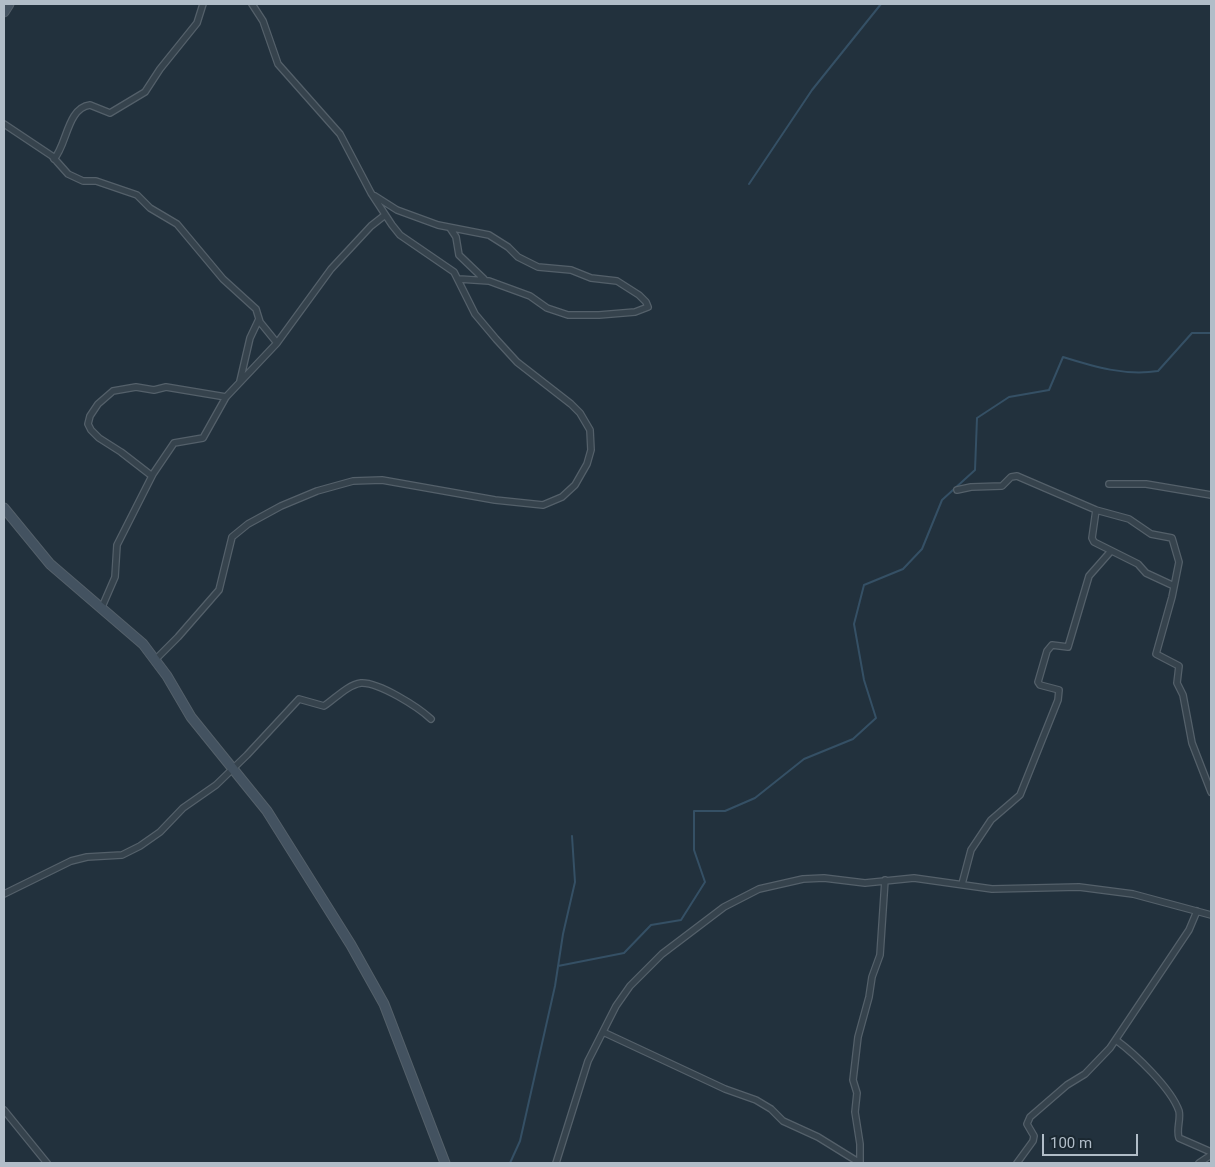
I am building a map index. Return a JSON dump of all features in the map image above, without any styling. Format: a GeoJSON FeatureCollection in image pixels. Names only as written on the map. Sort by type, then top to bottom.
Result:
{"type":"FeatureCollection","features":[{"type":"Feature","properties":{"kind":"street"},"geometry":{"type":"LineString","coordinates":[[4,12],[9,4]]}},
{"type":"Feature","properties":{"kind":"street"},"geometry":{"type":"LineString","coordinates":[[54,158],[59,153],[67,129],[82,109],[90,105],[110,113],[141,97],[146,92],[160,68],[197,23],[203,9],[203,4]]}},
{"type":"Feature","properties":{"kind":"street"},"geometry":{"type":"LineString","coordinates":[[155,660],[219,590],[232,538],[248,524],[281,506],[353,481],[382,480],[535,505],[557,500],[575,485],[587,464],[591,450],[590,430],[571,404],[516,362],[469,304],[459,279],[444,264],[400,235],[371,193],[340,134],[278,64],[262,21],[252,4]]}},
{"type":"Feature","properties":{"kind":"street"},"geometry":{"type":"LineString","coordinates":[[4,124],[54,158],[68,174],[83,181],[96,181],[137,195],[150,208],[177,224],[223,279],[256,309],[259,319],[277,342]]}},
{"type":"Feature","properties":{"kind":"street"},"geometry":{"type":"LineString","coordinates":[[371,193],[397,210],[450,228],[489,235],[508,247],[518,257],[538,267],[571,270],[591,278],[617,281],[639,295],[648,307],[635,312],[599,316],[568,315],[547,308],[530,296],[485,280],[459,279]]}},
{"type":"Feature","properties":{"kind":"street"},"geometry":{"type":"LineString","coordinates":[[102,607],[115,578],[117,546],[152,476],[174,443],[202,438],[226,397],[277,342],[331,269],[371,226],[385,215]]}},
{"type":"Feature","properties":{"kind":"street"},"geometry":{"type":"LineString","coordinates":[[450,228],[456,237],[459,254],[485,280]]}},
{"type":"Feature","properties":{"kind":"street"},"geometry":{"type":"LineString","coordinates":[[240,382],[250,338],[259,319]]}},
{"type":"Feature","properties":{"kind":"street"},"geometry":{"type":"LineString","coordinates":[[152,476],[99,438],[91,430],[88,424],[90,416],[104,399],[113,391],[136,387],[154,390],[166,387],[226,397]]}},
{"type":"Feature","properties":{"kind":"street"},"geometry":{"type":"LineString","coordinates":[[957,490],[971,487],[1002,486],[1011,477],[1017,476],[1096,510],[1136,522],[1148,533],[1172,538],[1179,562],[1156,654],[1179,666],[1178,683],[1183,695],[1192,743],[1211,792]]}},
{"type":"Feature","properties":{"kind":"street"},"geometry":{"type":"LineString","coordinates":[[1109,484],[1146,484],[1211,496]]}},
{"type":"Feature","properties":{"kind":"street"},"geometry":{"type":"LineString","coordinates":[[4,508],[50,564],[143,644],[191,717],[267,811],[351,945],[384,1004],[445,1163]]}},
{"type":"Feature","properties":{"kind":"street"},"geometry":{"type":"LineString","coordinates":[[1096,510],[1093,540],[1138,564],[1146,572],[1174,586]]}},
{"type":"Feature","properties":{"kind":"street"},"geometry":{"type":"LineString","coordinates":[[962,884],[971,850],[990,820],[1020,795],[1058,700],[1059,690],[1040,685],[1038,682],[1047,651],[1052,645],[1068,647],[1089,576],[1111,551]]}},
{"type":"Feature","properties":{"kind":"street"},"geometry":{"type":"LineString","coordinates":[[4,894],[71,861],[116,856],[130,852],[160,832],[183,808],[216,785],[264,738],[298,699],[324,706],[348,689],[359,684],[385,691],[410,702],[431,719]]}},
{"type":"Feature","properties":{"kind":"street"},"geometry":{"type":"LineString","coordinates":[[556,1163],[588,1061],[616,1006],[630,986],[662,954],[724,907],[770,886],[803,879],[824,878],[865,883],[914,878],[992,889],[1065,886],[1104,888],[1211,915]]}},
{"type":"Feature","properties":{"kind":"street"},"geometry":{"type":"LineString","coordinates":[[860,1163],[860,1144],[855,1112],[857,1093],[853,1080],[858,1037],[870,997],[872,977],[880,955],[885,880]]}},
{"type":"Feature","properties":{"kind":"street"},"geometry":{"type":"LineString","coordinates":[[1016,1163],[1033,1141],[1034,1136],[1027,1124],[1030,1117],[1067,1085],[1094,1066],[1116,1040],[1189,930],[1197,911]]}},
{"type":"Feature","properties":{"kind":"street"},"geometry":{"type":"LineString","coordinates":[[603,1032],[725,1090],[756,1100],[787,1123],[818,1137],[860,1163]]}},
{"type":"Feature","properties":{"kind":"street"},"geometry":{"type":"LineString","coordinates":[[1116,1040],[1154,1076],[1177,1107],[1180,1120],[1179,1138],[1211,1154],[1199,1163]]}},
{"type":"Feature","properties":{"kind":"street"},"geometry":{"type":"LineString","coordinates":[[4,1110],[47,1163]]}},
{"type":"Feature","properties":{"kind":"waterway"},"geometry":{"type":"LineString","coordinates":[[749,184],[812,90],[881,4]]}},
{"type":"Feature","properties":{"kind":"waterway"},"geometry":{"type":"LineString","coordinates":[[558,966],[624,953],[651,925],[681,920],[705,882],[694,850],[694,811],[725,811],[755,798],[804,759],[853,739],[876,718],[864,680],[854,624],[864,585],[903,569],[922,549],[942,500],[975,470],[977,418],[1009,397],[1049,390],[1063,357],[1098,367],[1122,371],[1158,371],[1192,333],[1211,333]]}},
{"type":"Feature","properties":{"kind":"waterway"},"geometry":{"type":"LineString","coordinates":[[510,1163],[520,1141],[555,986],[563,934],[575,882],[572,836]]}}]}
